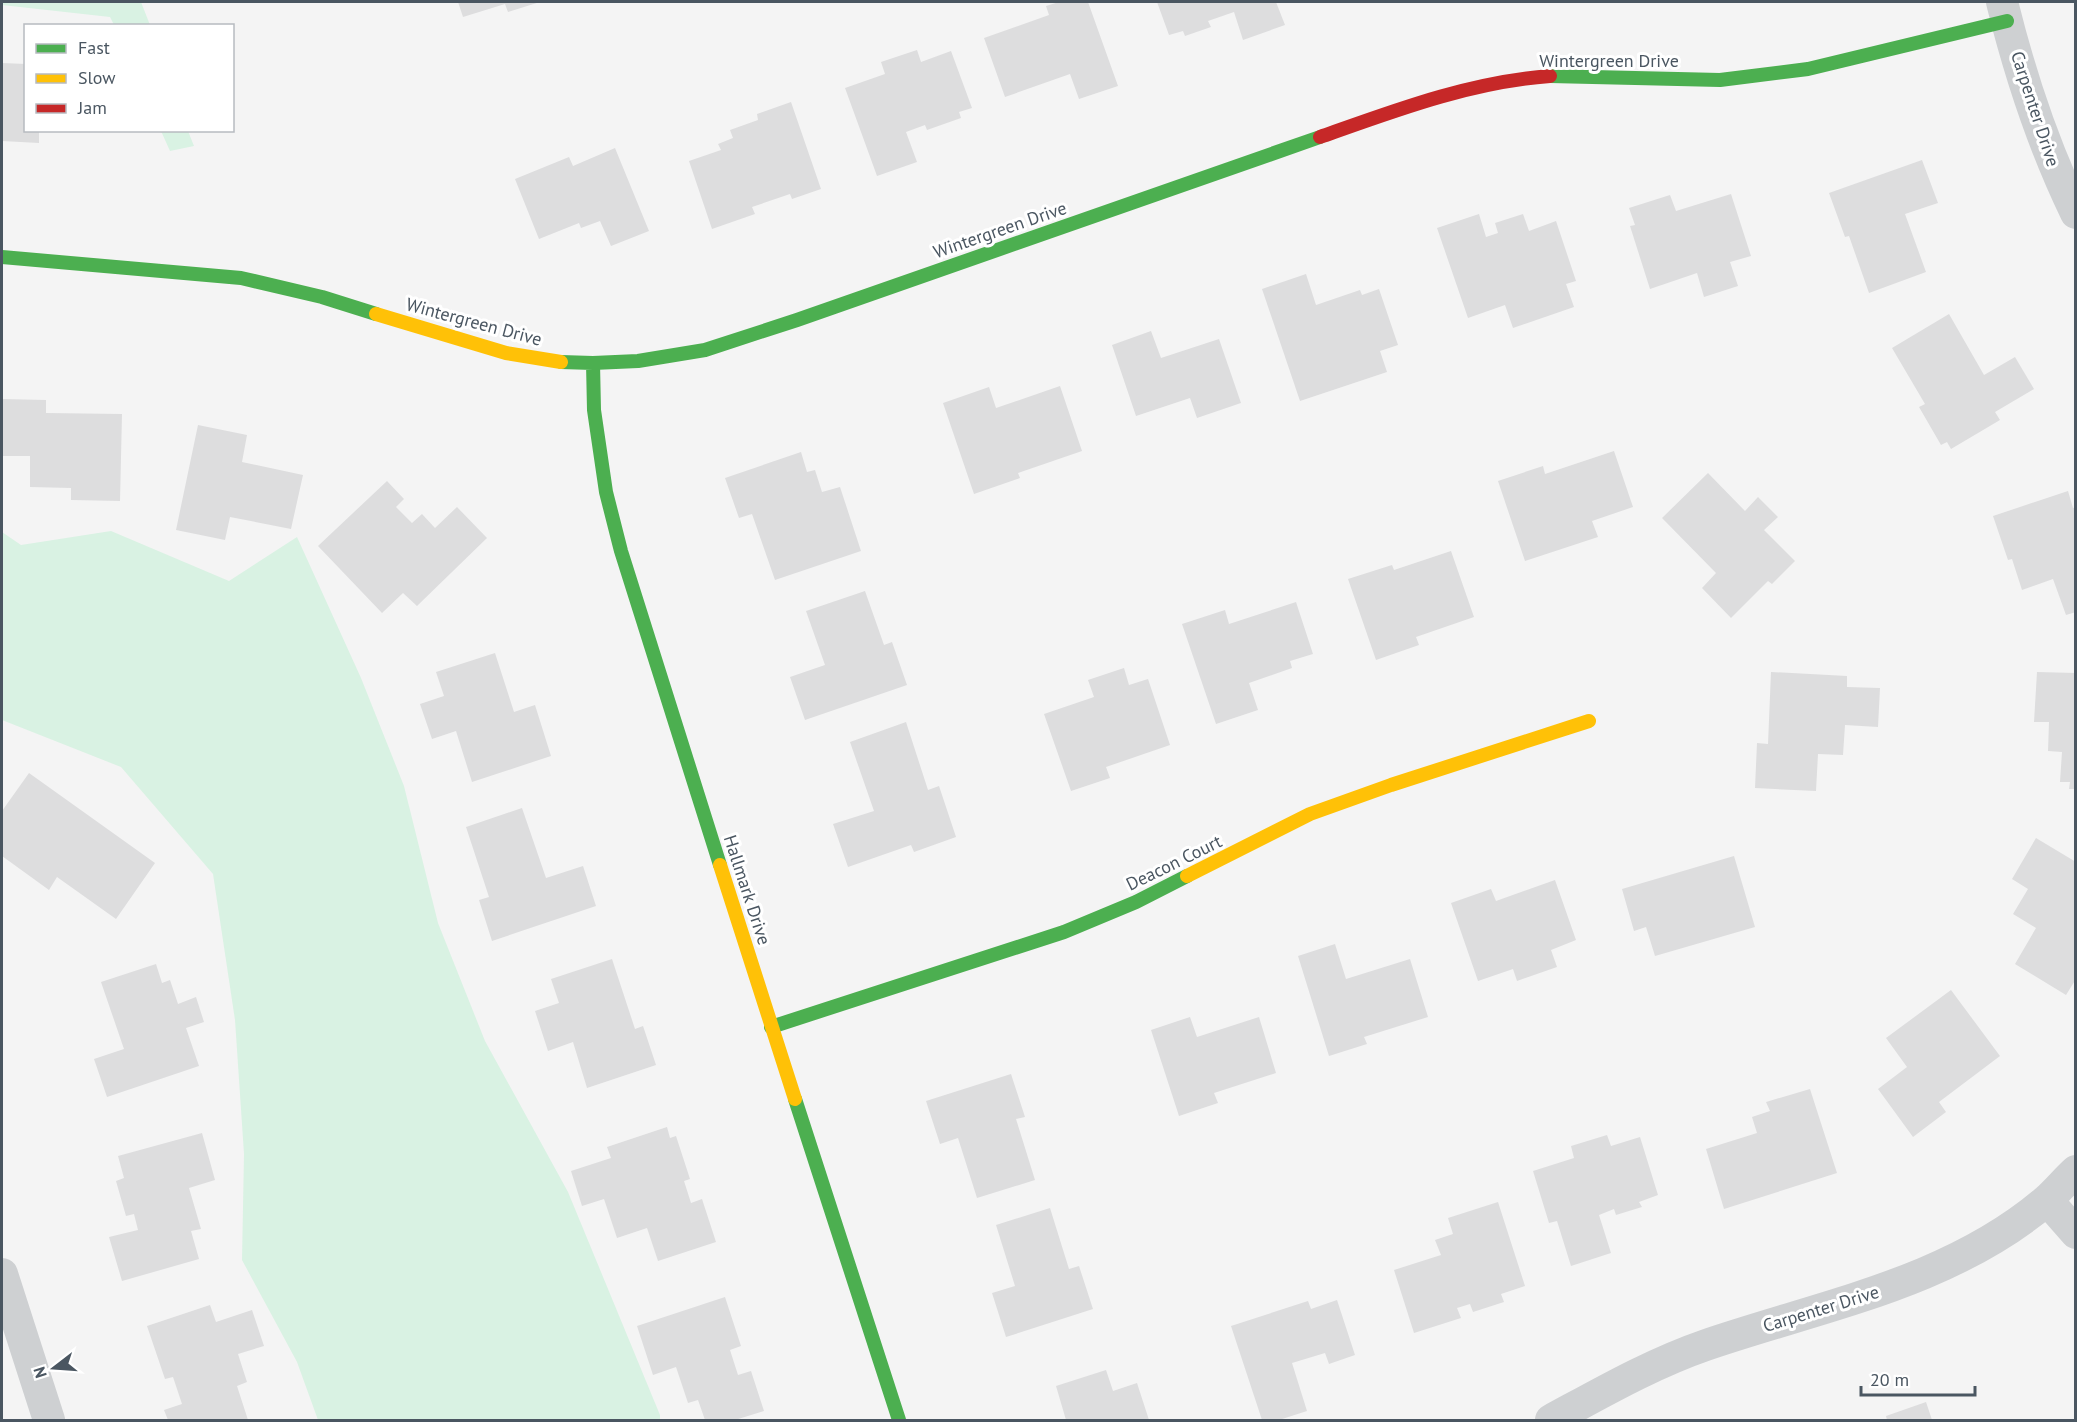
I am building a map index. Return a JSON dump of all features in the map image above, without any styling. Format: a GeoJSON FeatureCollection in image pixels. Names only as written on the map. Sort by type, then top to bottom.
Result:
{"type":"FeatureCollection","features":[{"type":"Feature","properties":{"kind":"street","name":"Carpenter Drive"},"geometry":{"type":"LineString","coordinates":[[2005,11],[2033,113],[2054,168],[2076,213]]}},
{"type":"Feature","properties":{"kind":"street","name":"Wintergreen Drive"},"geometry":{"type":"LineString","coordinates":[[2,257],[240,278],[322,297],[506,353],[549,361],[593,363],[639,361],[705,350],[797,320],[1425,100],[1492,83],[1549,76],[1720,80],[1808,69],[2005,11]]}},
{"type":"Feature","properties":{"kind":"street","name":"Hallmark Drive"},"geometry":{"type":"LineString","coordinates":[[593,363],[595,422],[606,492],[621,551],[771,1027],[899,1420]]}},
{"type":"Feature","properties":{"kind":"street","name":"Deacon Court"},"geometry":{"type":"LineString","coordinates":[[771,1027],[1064,932],[1136,902],[1310,814],[1391,785],[1588,721]]}},
{"type":"Feature","properties":{"kind":"street","name":"Carpenter Drive"},"geometry":{"type":"LineString","coordinates":[[1551,1420],[1627,1379],[1704,1346],[1884,1290],[1935,1269],[1992,1239],[2047,1200],[2076,1171]]}},
{"type":"Feature","properties":{"kind":"street"},"geometry":{"type":"LineString","coordinates":[[2047,1200],[2076,1233]]}},
{"type":"Feature","properties":{"kind":"street"},"geometry":{"type":"LineString","coordinates":[[2,1274],[49,1420]]}},
{"type":"Feature","properties":{"kind":"green space"},"geometry":{"type":"Polygon","coordinates":[[[2,2],[141,2],[150,24],[114,24],[110,17],[2,5],[2,2]]]}},
{"type":"Feature","properties":{"kind":"green space"},"geometry":{"type":"Polygon","coordinates":[[[161,132],[188,132],[194,146],[170,151],[161,132]]]}},
{"type":"Feature","properties":{"kind":"green space"},"geometry":{"type":"Polygon","coordinates":[[[111,531],[229,581],[297,537],[361,678],[404,786],[438,923],[485,1041],[568,1192],[660,1415],[660,1420],[318,1420],[297,1362],[242,1260],[244,1154],[235,1020],[213,874],[121,767],[2,720],[2,532],[21,545],[111,531]]]}},
{"type":"Feature","properties":{"kind":"building"},"geometry":{"type":"Polygon","coordinates":[[[458,2],[540,2],[508,12],[505,4],[463,17],[458,2]]]}},
{"type":"Feature","properties":{"kind":"building"},"geometry":{"type":"Polygon","coordinates":[[[1059,2],[1088,2],[1118,86],[1079,99],[1070,74],[1005,97],[984,38],[1049,15],[1046,6],[1059,2]]]}},
{"type":"Feature","properties":{"kind":"building"},"geometry":{"type":"Polygon","coordinates":[[[1157,2],[1276,2],[1285,25],[1243,40],[1234,12],[1208,21],[1211,27],[1185,36],[1183,31],[1169,35],[1157,2]]]}},
{"type":"Feature","properties":{"kind":"building"},"geometry":{"type":"Polygon","coordinates":[[[917,50],[921,62],[951,51],[972,108],[959,112],[961,118],[927,130],[925,125],[906,132],[917,162],[877,176],[845,88],[885,74],[881,62],[917,50]]]}},
{"type":"Feature","properties":{"kind":"building"},"geometry":{"type":"Polygon","coordinates":[[[2,63],[24,64],[24,132],[39,132],[39,143],[2,141],[2,63]]]}},
{"type":"Feature","properties":{"kind":"building"},"geometry":{"type":"Polygon","coordinates":[[[791,102],[821,189],[792,199],[790,194],[752,207],[755,214],[712,229],[689,161],[721,150],[718,144],[733,138],[730,130],[758,120],[757,114],[791,102]]]}},
{"type":"Feature","properties":{"kind":"building"},"geometry":{"type":"Polygon","coordinates":[[[615,148],[649,231],[611,246],[600,221],[581,228],[579,223],[539,239],[515,179],[569,157],[573,166],[615,148]]]}},
{"type":"Feature","properties":{"kind":"building"},"geometry":{"type":"Polygon","coordinates":[[[1922,160],[1938,203],[1905,214],[1926,272],[1869,293],[1849,236],[1845,237],[1829,193],[1922,160]]]}},
{"type":"Feature","properties":{"kind":"building"},"geometry":{"type":"Polygon","coordinates":[[[1731,194],[1751,256],[1730,262],[1738,286],[1704,297],[1697,273],[1650,289],[1630,226],[1635,225],[1629,208],[1670,195],[1676,211],[1731,194]]]}},
{"type":"Feature","properties":{"kind":"building"},"geometry":{"type":"Polygon","coordinates":[[[1479,214],[1486,237],[1498,233],[1495,223],[1523,214],[1529,231],[1556,221],[1576,281],[1566,284],[1574,307],[1513,328],[1505,305],[1468,318],[1437,228],[1479,214]]]}},
{"type":"Feature","properties":{"kind":"building"},"geometry":{"type":"Polygon","coordinates":[[[1306,274],[1316,305],[1360,290],[1362,295],[1379,289],[1398,345],[1380,351],[1387,372],[1300,401],[1262,289],[1306,274]]]}},
{"type":"Feature","properties":{"kind":"building"},"geometry":{"type":"Polygon","coordinates":[[[1949,314],[1984,375],[2015,357],[2034,389],[1995,412],[2000,420],[1951,449],[1947,442],[1941,445],[1919,407],[1925,404],[1892,348],[1949,314]]]}},
{"type":"Feature","properties":{"kind":"building"},"geometry":{"type":"Polygon","coordinates":[[[1151,331],[1161,358],[1219,339],[1241,403],[1197,418],[1190,398],[1136,416],[1112,345],[1151,331]]]}},
{"type":"Feature","properties":{"kind":"building"},"geometry":{"type":"Polygon","coordinates":[[[1060,386],[1082,451],[1018,473],[1020,478],[974,494],[943,403],[989,387],[996,408],[1060,386]]]}},
{"type":"Feature","properties":{"kind":"building"},"geometry":{"type":"Polygon","coordinates":[[[2,399],[46,400],[46,413],[122,414],[120,501],[71,500],[71,488],[30,487],[30,456],[2,456],[2,399]]]}},
{"type":"Feature","properties":{"kind":"building"},"geometry":{"type":"Polygon","coordinates":[[[198,425],[247,435],[242,462],[303,475],[291,529],[230,517],[225,540],[176,530],[198,425]]]}},
{"type":"Feature","properties":{"kind":"building"},"geometry":{"type":"Polygon","coordinates":[[[1614,451],[1633,507],[1592,521],[1598,537],[1525,561],[1498,481],[1543,466],[1545,474],[1614,451]]]}},
{"type":"Feature","properties":{"kind":"building"},"geometry":{"type":"Polygon","coordinates":[[[801,452],[807,472],[815,470],[822,492],[840,487],[861,551],[775,580],[752,514],[739,518],[725,478],[801,452]]]}},
{"type":"Feature","properties":{"kind":"building"},"geometry":{"type":"Polygon","coordinates":[[[1708,473],[1745,511],[1758,497],[1778,517],[1764,530],[1795,561],[1772,584],[1768,581],[1731,618],[1702,588],[1716,573],[1662,518],[1708,473]]]}},
{"type":"Feature","properties":{"kind":"building"},"geometry":{"type":"Polygon","coordinates":[[[387,481],[404,499],[396,507],[412,523],[422,514],[435,528],[457,507],[487,538],[417,606],[403,593],[382,613],[318,546],[387,481]]]}},
{"type":"Feature","properties":{"kind":"building"},"geometry":{"type":"Polygon","coordinates":[[[2068,491],[2073,508],[2076,507],[2076,612],[2066,615],[2053,579],[2022,590],[2012,559],[2008,560],[1993,516],[2068,491]]]}},
{"type":"Feature","properties":{"kind":"building"},"geometry":{"type":"Polygon","coordinates":[[[1451,551],[1474,617],[1416,637],[1419,645],[1376,660],[1348,579],[1392,565],[1394,570],[1451,551]]]}},
{"type":"Feature","properties":{"kind":"building"},"geometry":{"type":"Polygon","coordinates":[[[865,591],[884,645],[892,642],[907,685],[805,720],[790,677],[825,665],[806,611],[865,591]]]}},
{"type":"Feature","properties":{"kind":"building"},"geometry":{"type":"Polygon","coordinates":[[[1296,602],[1313,654],[1290,661],[1292,668],[1249,683],[1258,710],[1216,724],[1182,624],[1225,610],[1229,624],[1296,602]]]}},
{"type":"Feature","properties":{"kind":"building"},"geometry":{"type":"Polygon","coordinates":[[[495,653],[514,712],[535,705],[551,756],[472,782],[456,731],[432,739],[420,704],[444,696],[436,672],[495,653]]]}},
{"type":"Feature","properties":{"kind":"building"},"geometry":{"type":"Polygon","coordinates":[[[1124,668],[1129,685],[1148,679],[1170,745],[1106,767],[1110,778],[1071,791],[1044,714],[1094,697],[1088,680],[1124,668]]]}},
{"type":"Feature","properties":{"kind":"building"},"geometry":{"type":"Polygon","coordinates":[[[1771,672],[1847,676],[1847,687],[1880,688],[1878,727],[1845,725],[1843,755],[1818,754],[1816,791],[1755,788],[1757,743],[1768,744],[1771,672]]]}},
{"type":"Feature","properties":{"kind":"building"},"geometry":{"type":"Polygon","coordinates":[[[2037,672],[2076,673],[2076,789],[2069,789],[2070,782],[2060,782],[2062,752],[2048,751],[2049,722],[2034,722],[2037,672]]]}},
{"type":"Feature","properties":{"kind":"building"},"geometry":{"type":"Polygon","coordinates":[[[906,722],[928,790],[939,786],[956,837],[914,852],[911,845],[848,867],[833,824],[874,811],[850,742],[906,722]]]}},
{"type":"Feature","properties":{"kind":"building"},"geometry":{"type":"Polygon","coordinates":[[[29,773],[155,863],[116,919],[57,877],[49,890],[2,856],[2,811],[29,773]]]}},
{"type":"Feature","properties":{"kind":"building"},"geometry":{"type":"Polygon","coordinates":[[[522,808],[546,878],[583,866],[596,906],[492,941],[479,900],[489,897],[466,827],[522,808]]]}},
{"type":"Feature","properties":{"kind":"building"},"geometry":{"type":"Polygon","coordinates":[[[2036,838],[2076,862],[2076,979],[2066,995],[2015,964],[2036,928],[2013,914],[2028,889],[2012,879],[2036,838]]]}},
{"type":"Feature","properties":{"kind":"building"},"geometry":{"type":"Polygon","coordinates":[[[1734,856],[1755,927],[1655,956],[1646,927],[1634,931],[1622,889],[1734,856]]]}},
{"type":"Feature","properties":{"kind":"building"},"geometry":{"type":"Polygon","coordinates":[[[1555,880],[1576,940],[1551,950],[1557,967],[1517,981],[1513,969],[1478,981],[1451,903],[1491,889],[1496,901],[1555,880]]]}},
{"type":"Feature","properties":{"kind":"building"},"geometry":{"type":"Polygon","coordinates":[[[1335,944],[1346,979],[1410,959],[1428,1017],[1364,1037],[1367,1044],[1329,1056],[1298,956],[1335,944]]]}},
{"type":"Feature","properties":{"kind":"building"},"geometry":{"type":"Polygon","coordinates":[[[612,959],[635,1029],[643,1026],[656,1065],[587,1088],[573,1042],[548,1051],[535,1011],[559,1003],[551,979],[612,959]]]}},
{"type":"Feature","properties":{"kind":"building"},"geometry":{"type":"Polygon","coordinates":[[[156,964],[162,983],[170,980],[178,1004],[196,997],[204,1022],[186,1028],[199,1066],[107,1097],[94,1059],[124,1049],[101,982],[156,964]]]}},
{"type":"Feature","properties":{"kind":"building"},"geometry":{"type":"Polygon","coordinates":[[[1951,990],[2000,1056],[1939,1102],[1946,1112],[1913,1137],[1878,1089],[1907,1067],[1886,1038],[1951,990]]]}},
{"type":"Feature","properties":{"kind":"building"},"geometry":{"type":"Polygon","coordinates":[[[1190,1017],[1197,1037],[1259,1017],[1276,1073],[1214,1093],[1218,1103],[1179,1116],[1151,1030],[1190,1017]]]}},
{"type":"Feature","properties":{"kind":"building"},"geometry":{"type":"Polygon","coordinates":[[[1011,1074],[1025,1117],[1016,1119],[1035,1180],[977,1198],[958,1138],[940,1144],[926,1101],[1011,1074]]]}},
{"type":"Feature","properties":{"kind":"building"},"geometry":{"type":"Polygon","coordinates":[[[1810,1089],[1837,1173],[1724,1209],[1706,1149],[1757,1133],[1752,1117],[1770,1111],[1766,1102],[1810,1089]]]}},
{"type":"Feature","properties":{"kind":"building"},"geometry":{"type":"Polygon","coordinates":[[[667,1127],[670,1138],[676,1136],[690,1179],[684,1181],[691,1203],[702,1199],[716,1242],[658,1261],[647,1228],[617,1238],[604,1199],[582,1206],[571,1171],[611,1158],[607,1147],[667,1127]]]}},
{"type":"Feature","properties":{"kind":"building"},"geometry":{"type":"Polygon","coordinates":[[[202,1133],[215,1180],[189,1188],[201,1229],[191,1231],[199,1259],[122,1281],[109,1237],[138,1230],[134,1214],[126,1216],[116,1181],[124,1178],[118,1156],[202,1133]]]}},
{"type":"Feature","properties":{"kind":"building"},"geometry":{"type":"Polygon","coordinates":[[[1607,1135],[1611,1146],[1640,1137],[1658,1195],[1639,1202],[1642,1207],[1616,1215],[1614,1209],[1599,1215],[1611,1253],[1571,1266],[1557,1221],[1549,1223],[1533,1171],[1574,1158],[1571,1146],[1607,1135]]]}},
{"type":"Feature","properties":{"kind":"building"},"geometry":{"type":"Polygon","coordinates":[[[1498,1202],[1525,1286],[1501,1294],[1504,1302],[1473,1312],[1470,1304],[1457,1308],[1461,1318],[1414,1333],[1394,1270],[1441,1255],[1435,1240],[1453,1234],[1448,1218],[1498,1202]]]}},
{"type":"Feature","properties":{"kind":"building"},"geometry":{"type":"Polygon","coordinates":[[[1050,1208],[1069,1269],[1079,1266],[1093,1309],[1006,1337],[992,1293],[1015,1286],[996,1225],[1050,1208]]]}},
{"type":"Feature","properties":{"kind":"building"},"geometry":{"type":"Polygon","coordinates":[[[725,1297],[741,1346],[730,1350],[738,1375],[751,1371],[764,1411],[735,1420],[705,1420],[698,1400],[688,1403],[676,1367],[653,1375],[637,1326],[725,1297]]]}},
{"type":"Feature","properties":{"kind":"building"},"geometry":{"type":"Polygon","coordinates":[[[1337,1300],[1355,1355],[1329,1364],[1325,1353],[1292,1363],[1307,1411],[1279,1420],[1262,1420],[1231,1326],[1308,1301],[1311,1309],[1337,1300]]]}},
{"type":"Feature","properties":{"kind":"building"},"geometry":{"type":"Polygon","coordinates":[[[210,1305],[216,1322],[252,1310],[264,1346],[238,1354],[247,1382],[237,1386],[248,1420],[168,1420],[164,1410],[182,1404],[173,1377],[165,1379],[147,1326],[210,1305]]]}},
{"type":"Feature","properties":{"kind":"building"},"geometry":{"type":"Polygon","coordinates":[[[1106,1370],[1113,1391],[1137,1383],[1149,1420],[1066,1420],[1056,1386],[1106,1370]]]}},
{"type":"Feature","properties":{"kind":"building"},"geometry":{"type":"Polygon","coordinates":[[[1926,1402],[1932,1420],[1887,1420],[1886,1416],[1926,1402]]]}},
{"type":"Feature","properties":{"kind":"traffic: fast"},"geometry":{"type":"LineString","coordinates":[[1550,76],[1720,80],[1808,69],[2007,21]]}},
{"type":"Feature","properties":{"kind":"traffic: fast"},"geometry":{"type":"LineString","coordinates":[[561,362],[638,361],[705,350],[1320,137]]}},
{"type":"Feature","properties":{"kind":"traffic: fast"},"geometry":{"type":"LineString","coordinates":[[2,257],[241,278],[322,297],[376,314]]}},
{"type":"Feature","properties":{"kind":"traffic: fast"},"geometry":{"type":"LineString","coordinates":[[593,363],[594,410],[606,492],[621,551],[720,865]]}},
{"type":"Feature","properties":{"kind":"traffic: fast"},"geometry":{"type":"LineString","coordinates":[[771,1027],[1064,932],[1136,902],[1187,876]]}},
{"type":"Feature","properties":{"kind":"traffic: fast"},"geometry":{"type":"LineString","coordinates":[[795,1099],[899,1420]]}},
{"type":"Feature","properties":{"kind":"traffic: slow"},"geometry":{"type":"LineString","coordinates":[[376,314],[506,353],[561,362]]}},
{"type":"Feature","properties":{"kind":"traffic: slow"},"geometry":{"type":"LineString","coordinates":[[1187,876],[1310,814],[1391,785],[1589,721]]}},
{"type":"Feature","properties":{"kind":"traffic: slow"},"geometry":{"type":"LineString","coordinates":[[720,865],[795,1099]]}},
{"type":"Feature","properties":{"kind":"traffic: jam"},"geometry":{"type":"LineString","coordinates":[[1320,137],[1405,107],[1462,91],[1520,79],[1550,76]]}}]}
